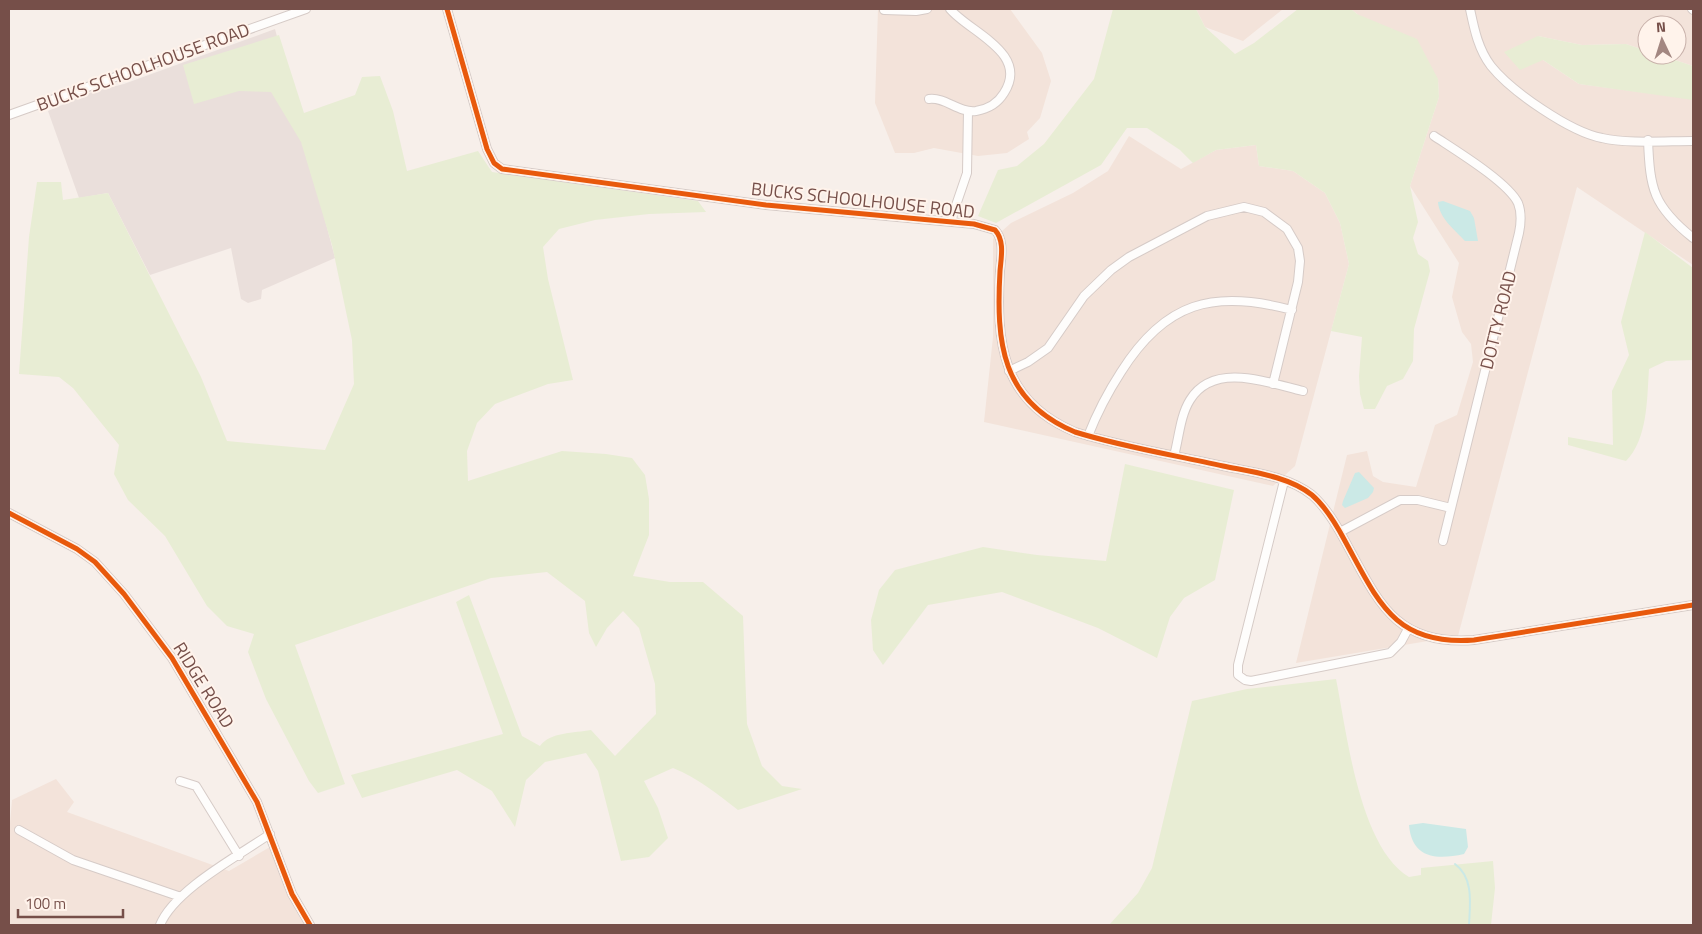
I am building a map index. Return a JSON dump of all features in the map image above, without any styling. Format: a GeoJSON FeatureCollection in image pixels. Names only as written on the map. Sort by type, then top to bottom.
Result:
{"type":"FeatureCollection","features":[{"type":"Feature","properties":{"kind":"street","name":"BUCKS SCHOOLHOUSE ROAD"},"geometry":{"type":"LineString","coordinates":[[9,115],[306,9]]}},
{"type":"Feature","properties":{"kind":"street","name":"BUCKS SCHOOLHOUSE ROAD"},"geometry":{"type":"LineString","coordinates":[[447,9],[487,149],[494,163],[502,169],[766,205],[952,222],[992,228],[998,233],[1001,240],[998,327],[1002,350],[1009,370],[1024,393],[1037,408],[1066,428],[1088,436],[1284,481],[1300,487],[1313,496],[1326,510],[1376,598],[1387,611],[1408,628],[1439,640],[1474,640],[1693,605]]}},
{"type":"Feature","properties":{"kind":"street"},"geometry":{"type":"LineString","coordinates":[[884,10],[916,11],[927,9]]}},
{"type":"Feature","properties":{"kind":"street"},"geometry":{"type":"LineString","coordinates":[[929,99],[938,98],[968,111],[988,108],[997,102],[1007,89],[1008,66],[1003,54],[996,46],[950,9]]}},
{"type":"Feature","properties":{"kind":"street"},"geometry":{"type":"LineString","coordinates":[[1470,9],[1476,35],[1491,66],[1508,82],[1566,125],[1604,139],[1693,141]]}},
{"type":"Feature","properties":{"kind":"street"},"geometry":{"type":"LineString","coordinates":[[952,222],[967,173],[968,111]]}},
{"type":"Feature","properties":{"kind":"street","name":"DOTTY ROAD"},"geometry":{"type":"LineString","coordinates":[[1434,136],[1509,190],[1518,203],[1521,217],[1517,243],[1443,541]]}},
{"type":"Feature","properties":{"kind":"street"},"geometry":{"type":"LineString","coordinates":[[1648,140],[1652,184],[1659,204],[1675,223],[1693,238]]}},
{"type":"Feature","properties":{"kind":"street"},"geometry":{"type":"LineString","coordinates":[[1009,370],[1028,362],[1048,348],[1084,296],[1111,270],[1129,257],[1207,216],[1234,208],[1255,208],[1281,223],[1294,238],[1298,248],[1300,270],[1273,384]]}},
{"type":"Feature","properties":{"kind":"street"},"geometry":{"type":"LineString","coordinates":[[1088,436],[1095,416],[1132,353],[1152,331],[1173,315],[1192,307],[1220,301],[1256,303],[1292,310]]}},
{"type":"Feature","properties":{"kind":"street"},"geometry":{"type":"LineString","coordinates":[[1174,456],[1186,409],[1201,388],[1218,380],[1233,377],[1303,391]]}},
{"type":"Feature","properties":{"kind":"street"},"geometry":{"type":"LineString","coordinates":[[1284,481],[1238,665],[1238,675],[1251,681],[1390,653],[1401,642],[1408,628]]}},
{"type":"Feature","properties":{"kind":"street"},"geometry":{"type":"LineString","coordinates":[[1340,532],[1400,500],[1418,500],[1451,508]]}},
{"type":"Feature","properties":{"kind":"street","name":"RIDGE ROAD"},"geometry":{"type":"LineString","coordinates":[[9,513],[87,556],[112,579],[172,658],[250,790],[270,834],[292,894],[310,925]]}},
{"type":"Feature","properties":{"kind":"street"},"geometry":{"type":"LineString","coordinates":[[180,780],[196,786],[239,856]]}},
{"type":"Feature","properties":{"kind":"street"},"geometry":{"type":"LineString","coordinates":[[19,830],[73,860],[181,897]]}},
{"type":"Feature","properties":{"kind":"street"},"geometry":{"type":"LineString","coordinates":[[160,925],[167,911],[181,897],[270,834]]}},
{"type":"Feature","properties":{"kind":"shaded area"},"geometry":{"type":"Polygon","coordinates":[[[878,9],[1010,9],[1042,53],[1051,81],[1040,118],[1027,132],[1029,139],[1007,153],[978,156],[934,148],[914,153],[895,153],[875,103],[878,9]]]}},
{"type":"Feature","properties":{"kind":"shaded area"},"geometry":{"type":"Polygon","coordinates":[[[1196,9],[1283,9],[1243,41],[1205,27],[1196,9]]]}},
{"type":"Feature","properties":{"kind":"shaded area"},"geometry":{"type":"Polygon","coordinates":[[[1351,9],[1693,9],[1693,66],[1687,64],[1687,15],[1637,15],[1637,48],[1626,44],[1582,45],[1538,36],[1543,60],[1579,84],[1693,99],[1693,265],[1577,187],[1458,636],[1296,663],[1347,455],[1367,451],[1373,476],[1383,482],[1416,487],[1435,425],[1457,415],[1473,362],[1471,344],[1462,332],[1452,297],[1459,263],[1410,186],[1439,97],[1438,79],[1351,9]]]}},
{"type":"Feature","properties":{"kind":"shaded area"},"geometry":{"type":"Polygon","coordinates":[[[275,29],[335,258],[262,290],[261,299],[248,303],[241,299],[231,248],[150,275],[108,193],[79,198],[48,111],[92,92],[124,84],[275,29]]]}},
{"type":"Feature","properties":{"kind":"shaded area"},"geometry":{"type":"Polygon","coordinates":[[[1129,136],[1181,169],[1216,150],[1256,145],[1259,166],[1293,171],[1325,193],[1340,223],[1349,264],[1295,466],[1273,486],[984,422],[993,337],[993,239],[1011,223],[1073,193],[1108,171],[1129,136]]]}},
{"type":"Feature","properties":{"kind":"shaded area"},"geometry":{"type":"Polygon","coordinates":[[[56,779],[74,802],[67,812],[229,871],[270,847],[289,899],[304,925],[9,925],[9,835],[12,800],[56,779]]]}},
{"type":"Feature","properties":{"kind":"green space"},"geometry":{"type":"Polygon","coordinates":[[[1113,9],[1196,9],[1205,27],[1235,54],[1254,43],[1298,9],[1351,9],[1357,14],[1417,39],[1438,79],[1439,97],[1410,186],[1418,222],[1413,238],[1418,254],[1428,261],[1430,271],[1414,329],[1413,361],[1403,379],[1387,386],[1375,409],[1364,409],[1360,394],[1359,376],[1362,337],[1331,331],[1349,264],[1340,223],[1325,193],[1293,171],[1259,166],[1256,145],[1216,150],[1193,163],[1180,150],[1147,128],[1127,128],[1101,165],[996,223],[978,216],[998,170],[1017,166],[1044,144],[1094,79],[1113,9]]]}},
{"type":"Feature","properties":{"kind":"green space"},"geometry":{"type":"Polygon","coordinates":[[[279,35],[304,113],[355,95],[362,77],[380,76],[393,111],[407,171],[478,151],[492,172],[698,201],[706,212],[649,214],[595,220],[559,229],[543,247],[548,279],[573,380],[548,384],[495,404],[477,423],[467,451],[468,481],[562,451],[632,458],[645,475],[649,499],[649,535],[633,576],[670,582],[703,582],[743,616],[747,724],[762,766],[782,786],[802,789],[738,810],[699,781],[673,768],[644,781],[658,808],[668,838],[649,857],[621,861],[598,771],[586,753],[545,762],[526,780],[515,827],[492,791],[457,770],[362,798],[351,775],[503,734],[456,602],[469,595],[522,736],[540,746],[544,741],[556,736],[591,730],[615,756],[656,714],[655,684],[639,628],[623,611],[607,628],[596,647],[589,633],[585,601],[547,572],[491,578],[295,645],[345,784],[318,793],[309,781],[266,699],[248,652],[254,634],[227,626],[207,606],[165,536],[128,500],[114,474],[119,445],[73,388],[59,377],[19,374],[29,237],[37,182],[61,182],[63,200],[108,193],[201,377],[227,441],[325,450],[354,384],[352,340],[332,245],[301,142],[271,92],[239,91],[194,104],[183,65],[279,35]]]}},
{"type":"Feature","properties":{"kind":"green space"},"geometry":{"type":"Polygon","coordinates":[[[1538,36],[1582,45],[1626,44],[1637,48],[1637,65],[1687,64],[1693,66],[1693,100],[1579,84],[1543,60],[1520,70],[1504,52],[1538,36]]]}},
{"type":"Feature","properties":{"kind":"green space"},"geometry":{"type":"Polygon","coordinates":[[[1645,232],[1693,268],[1693,360],[1666,361],[1649,369],[1647,405],[1642,430],[1639,441],[1626,461],[1568,445],[1568,437],[1613,445],[1612,391],[1629,355],[1621,322],[1645,232]]]}},
{"type":"Feature","properties":{"kind":"green space"},"geometry":{"type":"Polygon","coordinates":[[[1125,464],[1234,490],[1215,580],[1184,598],[1170,617],[1157,658],[1098,628],[1002,592],[928,605],[883,665],[873,650],[871,620],[879,590],[895,570],[983,547],[1037,555],[1106,561],[1125,464]]]}},
{"type":"Feature","properties":{"kind":"green space"},"geometry":{"type":"Polygon","coordinates":[[[1336,679],[1358,787],[1378,841],[1392,862],[1409,877],[1421,875],[1421,868],[1493,861],[1495,888],[1491,925],[1109,925],[1138,893],[1152,868],[1192,701],[1247,689],[1336,679]]]}},
{"type":"Feature","properties":{"kind":"water"},"geometry":{"type":"Polygon","coordinates":[[[1443,201],[1470,211],[1474,218],[1478,241],[1465,241],[1448,223],[1439,208],[1438,202],[1443,201]]]}},
{"type":"Feature","properties":{"kind":"water"},"geometry":{"type":"Polygon","coordinates":[[[1359,472],[1374,488],[1373,492],[1368,498],[1345,508],[1342,505],[1343,501],[1355,473],[1359,472]]]}},
{"type":"Feature","properties":{"kind":"water"},"geometry":{"type":"Polygon","coordinates":[[[1423,823],[1466,829],[1468,847],[1464,854],[1444,857],[1421,851],[1415,845],[1409,825],[1423,823]]]}},
{"type":"Feature","properties":{"kind":"waterway"},"geometry":{"type":"LineString","coordinates":[[1455,864],[1465,876],[1470,892],[1469,925]]}},
{"type":"Feature","properties":{"kind":"cycle path"},"geometry":{"type":"LineString","coordinates":[[447,9],[487,149],[494,163],[502,169],[766,205],[974,224],[995,230],[1000,239],[1002,250],[999,297],[1002,345],[1008,367],[1018,386],[1032,404],[1050,419],[1075,432],[1269,476],[1292,483],[1312,495],[1326,510],[1368,583],[1392,615],[1407,627],[1425,636],[1447,640],[1474,640],[1693,605]]}},
{"type":"Feature","properties":{"kind":"cycle path"},"geometry":{"type":"LineString","coordinates":[[9,513],[77,549],[95,562],[124,594],[172,658],[257,802],[292,894],[310,925]]}}]}
